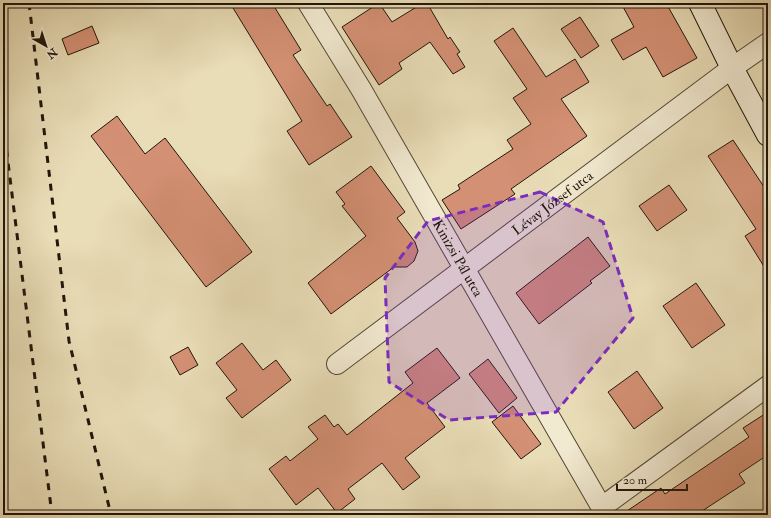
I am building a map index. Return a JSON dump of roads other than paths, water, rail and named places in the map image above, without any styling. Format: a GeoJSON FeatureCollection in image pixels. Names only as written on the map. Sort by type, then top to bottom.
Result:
{"type":"FeatureCollection","features":[{"type":"Feature","properties":{"kind":"street","name":"Kinizsi Pál utca"},"geometry":{"type":"LineString","coordinates":[[308,3],[361,89],[604,511]]}},
{"type":"Feature","properties":{"kind":"street"},"geometry":{"type":"LineString","coordinates":[[700,3],[732,68],[768,135]]}},
{"type":"Feature","properties":{"kind":"street","name":"Lévay József utca"},"geometry":{"type":"LineString","coordinates":[[337,364],[732,68],[768,43]]}},
{"type":"Feature","properties":{"kind":"street"},"geometry":{"type":"LineString","coordinates":[[604,511],[768,386]]}},
{"type":"Feature","properties":{"kind":"railway"},"geometry":{"type":"LineString","coordinates":[[29,3],[69,341],[111,515]]}},
{"type":"Feature","properties":{"kind":"railway"},"geometry":{"type":"LineString","coordinates":[[3,122],[52,515]]}}]}
